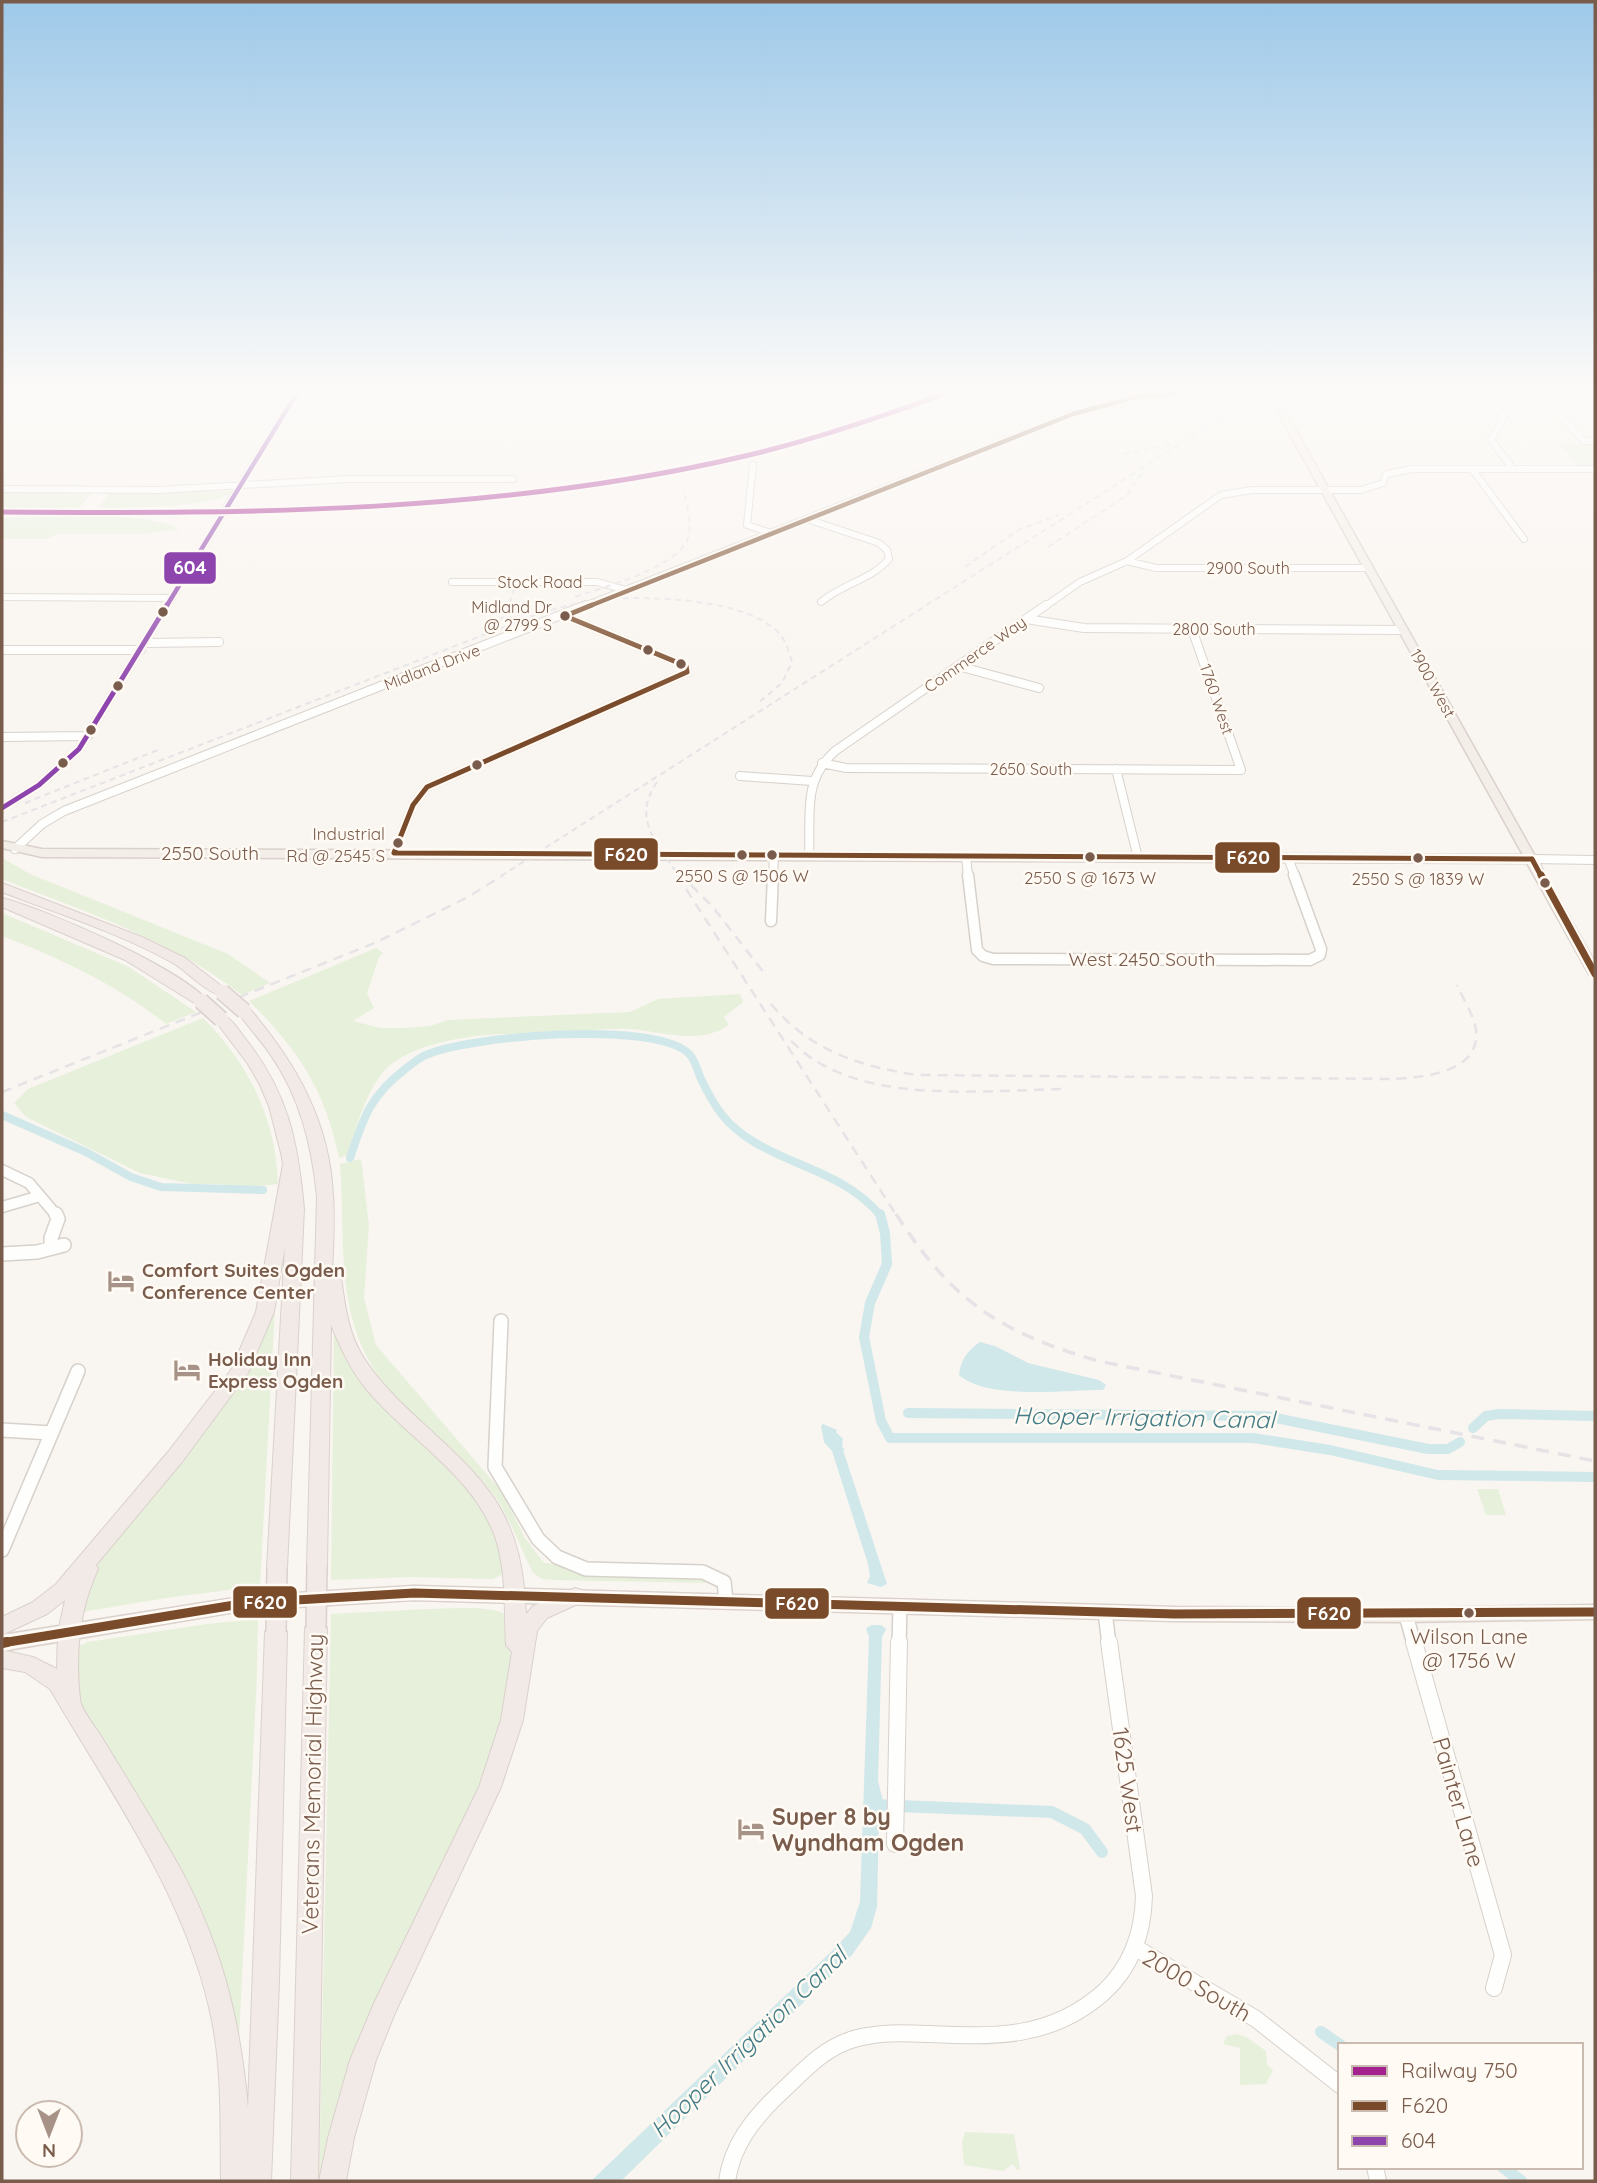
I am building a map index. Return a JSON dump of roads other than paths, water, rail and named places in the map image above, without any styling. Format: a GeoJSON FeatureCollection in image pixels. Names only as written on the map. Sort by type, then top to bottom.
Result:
{"type":"FeatureCollection","features":[{"type":"Feature","properties":{"kind":"highway","name":"Veterans Memorial Highway"},"geometry":{"type":"LineString","coordinates":[[2,887],[180,961],[222,992],[244,1011],[280,1056],[303,1094],[323,1161],[304,2181]]}},
{"type":"Feature","properties":{"kind":"highway","name":"Veterans Memorial Highway"},"geometry":{"type":"LineString","coordinates":[[2,902],[135,958],[170,978],[201,1001],[247,1049],[267,1080],[281,1112],[292,1159],[296,1209],[277,1568],[267,1981],[258,2181]]}},
{"type":"Feature","properties":{"kind":"highway"},"geometry":{"type":"LineString","coordinates":[[2,1627],[25,1617],[53,1598],[104,1543],[221,1399],[247,1357],[265,1312],[292,1159]]}},
{"type":"Feature","properties":{"kind":"highway"},"geometry":{"type":"LineString","coordinates":[[324,1214],[333,1236],[334,1301],[347,1345],[373,1384],[460,1472],[489,1507],[506,1541],[516,1595],[519,1663]]}},
{"type":"Feature","properties":{"kind":"highway"},"geometry":{"type":"LineString","coordinates":[[70,1703],[66,1661],[69,1630],[78,1589],[104,1543]]}},
{"type":"Feature","properties":{"kind":"highway"},"geometry":{"type":"LineString","coordinates":[[333,2181],[341,2138],[363,2060],[384,2009],[490,1787],[512,1720],[519,1663],[527,1628],[540,1612],[575,1596]]}},
{"type":"Feature","properties":{"kind":"highway"},"geometry":{"type":"LineString","coordinates":[[2,1659],[24,1661],[44,1669],[58,1683],[168,1870],[206,1952],[229,2043],[234,2107],[234,2181]]}},
{"type":"Feature","properties":{"kind":"main road","name":"1900 West"},"geometry":{"type":"LineString","coordinates":[[1328,495],[1595,974]]}},
{"type":"Feature","properties":{"kind":"main road","name":"2550 South"},"geometry":{"type":"LineString","coordinates":[[2,845],[42,853],[1532,859]]}},
{"type":"Feature","properties":{"kind":"main road"},"geometry":{"type":"LineString","coordinates":[[2,1643],[197,1609],[296,1598],[414,1593],[1105,1612],[1406,1615],[1595,1612]]}},
{"type":"Feature","properties":{"kind":"street"},"geometry":{"type":"LineString","coordinates":[[2,808],[62,767],[88,736],[234,495]]}},
{"type":"Feature","properties":{"kind":"street"},"geometry":{"type":"LineString","coordinates":[[750,495],[747,525],[771,533]]}},
{"type":"Feature","properties":{"kind":"street","name":"Midland Drive"},"geometry":{"type":"LineString","coordinates":[[15,849],[42,824],[64,811],[868,495]]}},
{"type":"Feature","properties":{"kind":"street","name":"Commerce Way"},"geometry":{"type":"LineString","coordinates":[[809,856],[812,781],[822,764],[835,751],[1080,582],[1127,561],[1222,495]]}},
{"type":"Feature","properties":{"kind":"street"},"geometry":{"type":"LineString","coordinates":[[1491,495],[1524,539]]}},
{"type":"Feature","properties":{"kind":"street"},"geometry":{"type":"LineString","coordinates":[[807,519],[879,543],[887,550],[889,559],[884,566],[830,592],[821,602]]}},
{"type":"Feature","properties":{"kind":"street","name":"2900 South"},"geometry":{"type":"LineString","coordinates":[[1127,561],[1156,568],[1369,568]]}},
{"type":"Feature","properties":{"kind":"street","name":"Stock Road"},"geometry":{"type":"LineString","coordinates":[[452,582],[600,582],[626,590]]}},
{"type":"Feature","properties":{"kind":"street"},"geometry":{"type":"LineString","coordinates":[[2,597],[172,598]]}},
{"type":"Feature","properties":{"kind":"street"},"geometry":{"type":"LineString","coordinates":[[394,853],[413,805],[427,787],[687,672],[686,666],[565,616]]}},
{"type":"Feature","properties":{"kind":"street","name":"2800 South"},"geometry":{"type":"LineString","coordinates":[[1026,619],[1068,627],[1403,629]]}},
{"type":"Feature","properties":{"kind":"street","name":"1760 West"},"geometry":{"type":"LineString","coordinates":[[1192,629],[1241,770]]}},
{"type":"Feature","properties":{"kind":"street"},"geometry":{"type":"LineString","coordinates":[[2,649],[219,642]]}},
{"type":"Feature","properties":{"kind":"street"},"geometry":{"type":"LineString","coordinates":[[958,666],[1039,688]]}},
{"type":"Feature","properties":{"kind":"street"},"geometry":{"type":"LineString","coordinates":[[2,737],[88,736]]}},
{"type":"Feature","properties":{"kind":"street","name":"2650 South"},"geometry":{"type":"LineString","coordinates":[[822,764],[846,768],[1241,770]]}},
{"type":"Feature","properties":{"kind":"street"},"geometry":{"type":"LineString","coordinates":[[1116,769],[1138,858]]}},
{"type":"Feature","properties":{"kind":"street"},"geometry":{"type":"LineString","coordinates":[[740,776],[812,781]]}},
{"type":"Feature","properties":{"kind":"street"},"geometry":{"type":"LineString","coordinates":[[771,921],[774,856]]}},
{"type":"Feature","properties":{"kind":"street","name":"West 2450 South"},"geometry":{"type":"LineString","coordinates":[[966,857],[977,950],[983,956],[993,959],[1310,960],[1320,955],[1321,949],[1287,858]]}},
{"type":"Feature","properties":{"kind":"street","name":"2550 South"},"geometry":{"type":"LineString","coordinates":[[1532,859],[1595,860]]}},
{"type":"Feature","properties":{"kind":"street"},"geometry":{"type":"LineString","coordinates":[[2,1170],[29,1183],[58,1219],[51,1248]]}},
{"type":"Feature","properties":{"kind":"street"},"geometry":{"type":"LineString","coordinates":[[2,1207],[40,1196]]}},
{"type":"Feature","properties":{"kind":"street"},"geometry":{"type":"LineString","coordinates":[[2,1254],[24,1254],[64,1245]]}},
{"type":"Feature","properties":{"kind":"street"},"geometry":{"type":"LineString","coordinates":[[501,1321],[495,1467],[538,1539],[557,1557],[586,1569],[703,1572],[724,1581],[726,1601]]}},
{"type":"Feature","properties":{"kind":"street"},"geometry":{"type":"LineString","coordinates":[[2,1550],[78,1371]]}},
{"type":"Feature","properties":{"kind":"street"},"geometry":{"type":"LineString","coordinates":[[2,1430],[51,1433]]}},
{"type":"Feature","properties":{"kind":"street"},"geometry":{"type":"LineString","coordinates":[[895,1844],[900,1606]]}},
{"type":"Feature","properties":{"kind":"street","name":"1625 West"},"geometry":{"type":"LineString","coordinates":[[1105,1612],[1144,1896],[1144,1918],[1136,1948]]}},
{"type":"Feature","properties":{"kind":"street","name":"Painter Lane"},"geometry":{"type":"LineString","coordinates":[[1406,1615],[1503,1955],[1494,1988]]}},
{"type":"Feature","properties":{"kind":"street","name":"2000 South"},"geometry":{"type":"LineString","coordinates":[[727,2181],[727,2169],[739,2141],[767,2106],[819,2058],[846,2041],[875,2034],[986,2037],[1028,2034],[1068,2020],[1096,2001],[1121,1974],[1136,1948],[1256,2019],[1338,2083]]}},
{"type":"Feature","properties":{"kind":"water"},"geometry":{"type":"Polygon","coordinates":[[[980,1342],[995,1346],[1028,1363],[1099,1380],[1106,1385],[1103,1390],[1027,1392],[988,1388],[972,1383],[959,1375],[960,1369],[965,1356],[980,1342]]]}},
{"type":"Feature","properties":{"kind":"water"},"geometry":{"type":"Polygon","coordinates":[[[823,1424],[837,1430],[843,1439],[842,1447],[845,1449],[843,1450],[887,1584],[881,1587],[867,1583],[870,1576],[868,1564],[832,1451],[824,1442],[821,1426],[823,1424]]]}},
{"type":"Feature","properties":{"kind":"water"},"geometry":{"type":"Polygon","coordinates":[[[881,1625],[886,1629],[882,1637],[878,1781],[883,1801],[879,1818],[877,1907],[871,1928],[852,1955],[621,2181],[591,2181],[850,1932],[860,1902],[869,1637],[866,1628],[881,1625]]]}},
{"type":"Feature","properties":{"kind":"waterway"},"geometry":{"type":"LineString","coordinates":[[350,1158],[375,1099],[392,1080],[426,1055],[448,1048],[519,1037],[562,1034],[641,1037],[671,1044],[690,1055],[717,1107],[744,1136],[837,1181],[868,1202],[880,1215]]}},
{"type":"Feature","properties":{"kind":"waterway"},"geometry":{"type":"LineString","coordinates":[[2,1115],[86,1152],[131,1177],[161,1187],[263,1190]]}},
{"type":"Feature","properties":{"kind":"waterway"},"geometry":{"type":"LineString","coordinates":[[880,1215],[885,1233],[887,1264],[870,1303],[864,1337],[881,1421],[890,1438],[1253,1438],[1330,1450],[1438,1475],[1595,1477]]}},
{"type":"Feature","properties":{"kind":"waterway","name":"Hooper Irrigation Canal"},"geometry":{"type":"LineString","coordinates":[[908,1413],[1266,1416],[1428,1449],[1448,1449],[1460,1442]]}},
{"type":"Feature","properties":{"kind":"waterway","name":"Hooper Irrigation Canal"},"geometry":{"type":"LineString","coordinates":[[1473,1428],[1486,1416],[1499,1414],[1595,1416]]}},
{"type":"Feature","properties":{"kind":"waterway","name":"Hooper Irrigation Canal"},"geometry":{"type":"LineString","coordinates":[[873,1805],[1052,1812],[1085,1829],[1102,1852]]}},
{"type":"Feature","properties":{"kind":"waterway","name":"Hooper Irrigation Canal"},"geometry":{"type":"LineString","coordinates":[[1321,2032],[1338,2044]]}},
{"type":"Feature","properties":{"kind":"waterway","name":"Hooper Irrigation Canal"},"geometry":{"type":"LineString","coordinates":[[1506,2169],[1521,2181]]}},
{"type":"Feature","properties":{"kind":"railway"},"geometry":{"type":"LineString","coordinates":[[2,516],[260,514],[431,505],[535,495]]}},
{"type":"Feature","properties":{"kind":"railway"},"geometry":{"type":"LineString","coordinates":[[575,597],[638,575],[681,549],[688,538],[690,527],[685,495]]}},
{"type":"Feature","properties":{"kind":"railway"},"geometry":{"type":"LineString","coordinates":[[501,876],[1100,495]]}},
{"type":"Feature","properties":{"kind":"railway"},"geometry":{"type":"LineString","coordinates":[[1048,547],[1127,495]]}},
{"type":"Feature","properties":{"kind":"railway"},"geometry":{"type":"LineString","coordinates":[[965,567],[1020,529],[1059,515]]}},
{"type":"Feature","properties":{"kind":"railway"},"geometry":{"type":"LineString","coordinates":[[491,628],[506,614],[515,587]]}},
{"type":"Feature","properties":{"kind":"railway"},"geometry":{"type":"LineString","coordinates":[[2,822],[530,617],[589,601],[643,598],[699,602],[752,616],[772,627],[785,642],[792,662],[782,683],[758,703]]}},
{"type":"Feature","properties":{"kind":"railway"},"geometry":{"type":"LineString","coordinates":[[25,803],[158,750]]}},
{"type":"Feature","properties":{"kind":"railway"},"geometry":{"type":"LineString","coordinates":[[657,782],[650,796],[647,820],[656,842],[679,876]]}},
{"type":"Feature","properties":{"kind":"railway"},"geometry":{"type":"LineString","coordinates":[[2,1092],[377,942],[468,897],[503,875]]}},
{"type":"Feature","properties":{"kind":"railway"},"geometry":{"type":"LineString","coordinates":[[677,875],[897,1216]]}},
{"type":"Feature","properties":{"kind":"railway"},"geometry":{"type":"LineString","coordinates":[[691,885],[712,906],[765,974]]}},
{"type":"Feature","properties":{"kind":"railway"},"geometry":{"type":"LineString","coordinates":[[771,1004],[802,1033],[836,1053],[875,1067],[916,1075],[1393,1079],[1419,1077],[1448,1070],[1469,1056],[1475,1044],[1475,1024],[1457,985]]}},
{"type":"Feature","properties":{"kind":"railway"},"geometry":{"type":"LineString","coordinates":[[791,1041],[816,1061],[843,1074],[905,1089],[971,1092],[1066,1089]]}},
{"type":"Feature","properties":{"kind":"railway"},"geometry":{"type":"LineString","coordinates":[[896,1214],[937,1270],[958,1291],[1005,1325],[1063,1350],[1098,1361],[1595,1461]]}},
{"type":"Feature","properties":{"kind":"rail line","name":"750"},"geometry":{"type":"LineString","coordinates":[[2,512],[282,511],[375,507],[516,495]]}},
{"type":"Feature","properties":{"kind":"place","name":"Midland Dr @ 2799 S"},"geometry":{"type":"Point","coordinates":[565,616]}},
{"type":"Feature","properties":{"kind":"place","name":"Industrial Rd @ 2545 S"},"geometry":{"type":"Point","coordinates":[398,843]}},
{"type":"Feature","properties":{"kind":"place","name":"2550 S @ 1506 W"},"geometry":{"type":"Point","coordinates":[742,855]}},
{"type":"Feature","properties":{"kind":"place","name":"2550 S @ 1673 W"},"geometry":{"type":"Point","coordinates":[1090,857]}},
{"type":"Feature","properties":{"kind":"place","name":"2550 S @ 1839 W"},"geometry":{"type":"Point","coordinates":[1418,858]}},
{"type":"Feature","properties":{"kind":"place","name":"Comfort Suites Ogden Conference Center"},"geometry":{"type":"Point","coordinates":[121,1281]}},
{"type":"Feature","properties":{"kind":"place","name":"Holiday Inn Express Ogden"},"geometry":{"type":"Point","coordinates":[187,1370]}},
{"type":"Feature","properties":{"kind":"place","name":"Wilson Lane @ 1756 W"},"geometry":{"type":"Point","coordinates":[1469,1613]}},
{"type":"Feature","properties":{"kind":"place","name":"Super 8 by Wyndham Ogden"},"geometry":{"type":"Point","coordinates":[751,1829]}}]}
